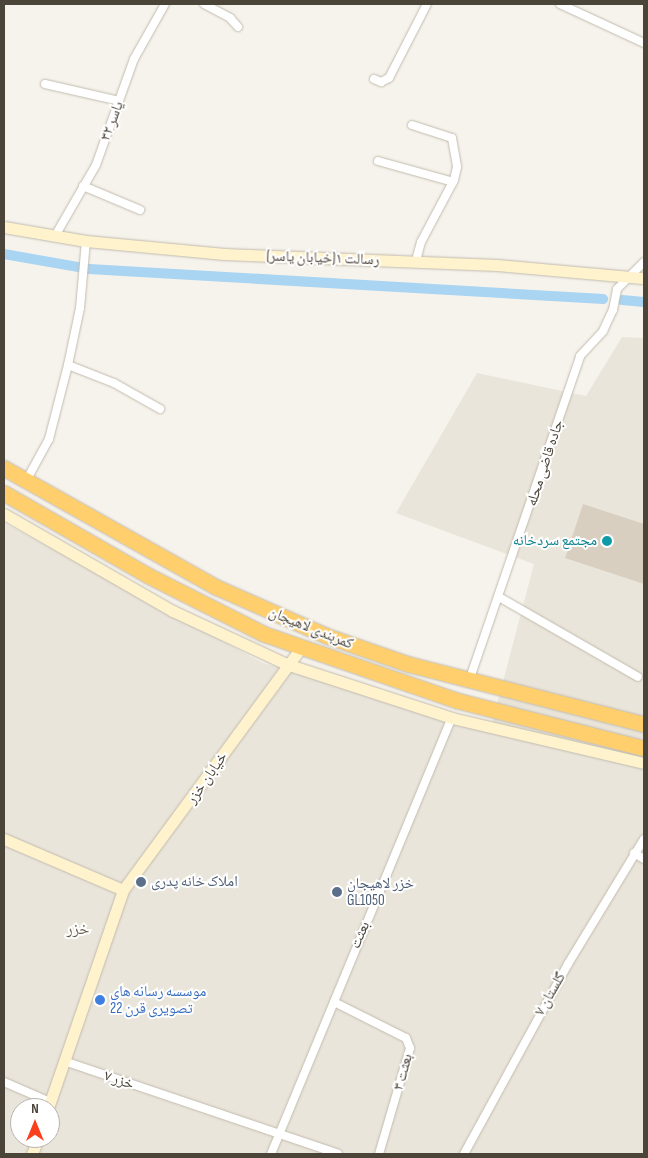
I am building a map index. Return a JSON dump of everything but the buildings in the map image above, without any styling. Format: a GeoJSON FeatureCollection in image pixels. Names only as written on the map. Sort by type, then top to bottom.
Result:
{"type":"FeatureCollection","features":[{"type":"Feature","properties":{"kind":"highway","name":"کمربندی لاهیجان"},"geometry":{"type":"LineString","coordinates":[[4,468],[167,561],[273,614],[408,664],[644,724]]}},
{"type":"Feature","properties":{"kind":"highway","name":"کمربندی لاهیجان"},"geometry":{"type":"LineString","coordinates":[[4,493],[206,608],[301,648],[459,701],[644,748]]}},
{"type":"Feature","properties":{"kind":"street","name":"یاسر ۳۲"},"geometry":{"type":"LineString","coordinates":[[55,236],[96,165],[134,59],[165,4]]}},
{"type":"Feature","properties":{"kind":"street"},"geometry":{"type":"LineString","coordinates":[[204,4],[230,18],[238,27]]}},
{"type":"Feature","properties":{"kind":"street"},"geometry":{"type":"LineString","coordinates":[[374,79],[381,82],[389,78],[427,4]]}},
{"type":"Feature","properties":{"kind":"street"},"geometry":{"type":"LineString","coordinates":[[560,4],[644,43]]}},
{"type":"Feature","properties":{"kind":"street"},"geometry":{"type":"LineString","coordinates":[[45,84],[119,101]]}},
{"type":"Feature","properties":{"kind":"street"},"geometry":{"type":"LineString","coordinates":[[412,126],[452,138],[457,167],[453,182],[421,242],[416,261]]}},
{"type":"Feature","properties":{"kind":"street"},"geometry":{"type":"LineString","coordinates":[[378,161],[453,182]]}},
{"type":"Feature","properties":{"kind":"street"},"geometry":{"type":"LineString","coordinates":[[84,186],[140,210]]}},
{"type":"Feature","properties":{"kind":"street","name":"رسالت ۱(خیابان یاسر)"},"geometry":{"type":"LineString","coordinates":[[4,227],[86,241],[224,254],[416,261],[644,278]]}},
{"type":"Feature","properties":{"kind":"street"},"geometry":{"type":"LineString","coordinates":[[26,481],[49,439],[68,365],[78,323],[86,241]]}},
{"type":"Feature","properties":{"kind":"street","name":"جاده قاضی محله"},"geometry":{"type":"LineString","coordinates":[[469,681],[580,356],[603,331],[613,310],[617,289],[627,276],[644,262]]}},
{"type":"Feature","properties":{"kind":"street"},"geometry":{"type":"LineString","coordinates":[[68,365],[114,383],[160,409]]}},
{"type":"Feature","properties":{"kind":"street"},"geometry":{"type":"LineString","coordinates":[[4,514],[173,611],[289,665],[452,718],[644,763]]}},
{"type":"Feature","properties":{"kind":"street"},"geometry":{"type":"LineString","coordinates":[[499,597],[638,677]]}},
{"type":"Feature","properties":{"kind":"street","name":"خیابان خزر"},"geometry":{"type":"LineString","coordinates":[[51,1098],[123,890],[301,648]]}},
{"type":"Feature","properties":{"kind":"street"},"geometry":{"type":"LineString","coordinates":[[452,718],[459,701]]}},
{"type":"Feature","properties":{"kind":"street","name":"بعثت"},"geometry":{"type":"LineString","coordinates":[[271,1154],[452,718]]}},
{"type":"Feature","properties":{"kind":"street"},"geometry":{"type":"LineString","coordinates":[[4,839],[123,890]]}},
{"type":"Feature","properties":{"kind":"street","name":"گلستان ۷"},"geometry":{"type":"LineString","coordinates":[[464,1154],[527,1036],[644,839]]}},
{"type":"Feature","properties":{"kind":"street"},"geometry":{"type":"LineString","coordinates":[[634,853],[644,859]]}},
{"type":"Feature","properties":{"kind":"street","name":"بعثت ۳"},"geometry":{"type":"LineString","coordinates":[[334,1002],[406,1038],[410,1048],[379,1154]]}},
{"type":"Feature","properties":{"kind":"street","name":"خزر ۷"},"geometry":{"type":"LineString","coordinates":[[64,1061],[175,1098],[279,1136],[338,1154]]}},
{"type":"Feature","properties":{"kind":"street"},"geometry":{"type":"LineString","coordinates":[[4,1082],[35,1098]]}},
{"type":"Feature","properties":{"kind":"shaded area"},"geometry":{"type":"Polygon","coordinates":[[[622,337],[644,338],[644,1154],[4,1154],[4,523],[263,663],[491,727],[534,564],[396,513],[477,373],[586,396],[622,337]]]}},
{"type":"Feature","properties":{"kind":"waterway"},"geometry":{"type":"LineString","coordinates":[[4,254],[89,269],[603,299]]}},
{"type":"Feature","properties":{"kind":"waterway"},"geometry":{"type":"LineString","coordinates":[[622,300],[644,302]]}},
{"type":"Feature","properties":{"kind":"place","name":"مجتمع سردخانه"},"geometry":{"type":"Point","coordinates":[607,541]}},
{"type":"Feature","properties":{"kind":"place","name":"املاک خانه پدری"},"geometry":{"type":"Point","coordinates":[141,882]}},
{"type":"Feature","properties":{"kind":"place","name":"خزر لاهیجان GL1050"},"geometry":{"type":"Point","coordinates":[337,892]}},
{"type":"Feature","properties":{"kind":"place","name":"موسسه رسانه های تصویری قرن 22"},"geometry":{"type":"Point","coordinates":[100,1000]}},
{"type":"Feature","properties":{"kind":"district","name":"خزر"},"geometry":{"type":"Point","coordinates":[78,930]}}]}
